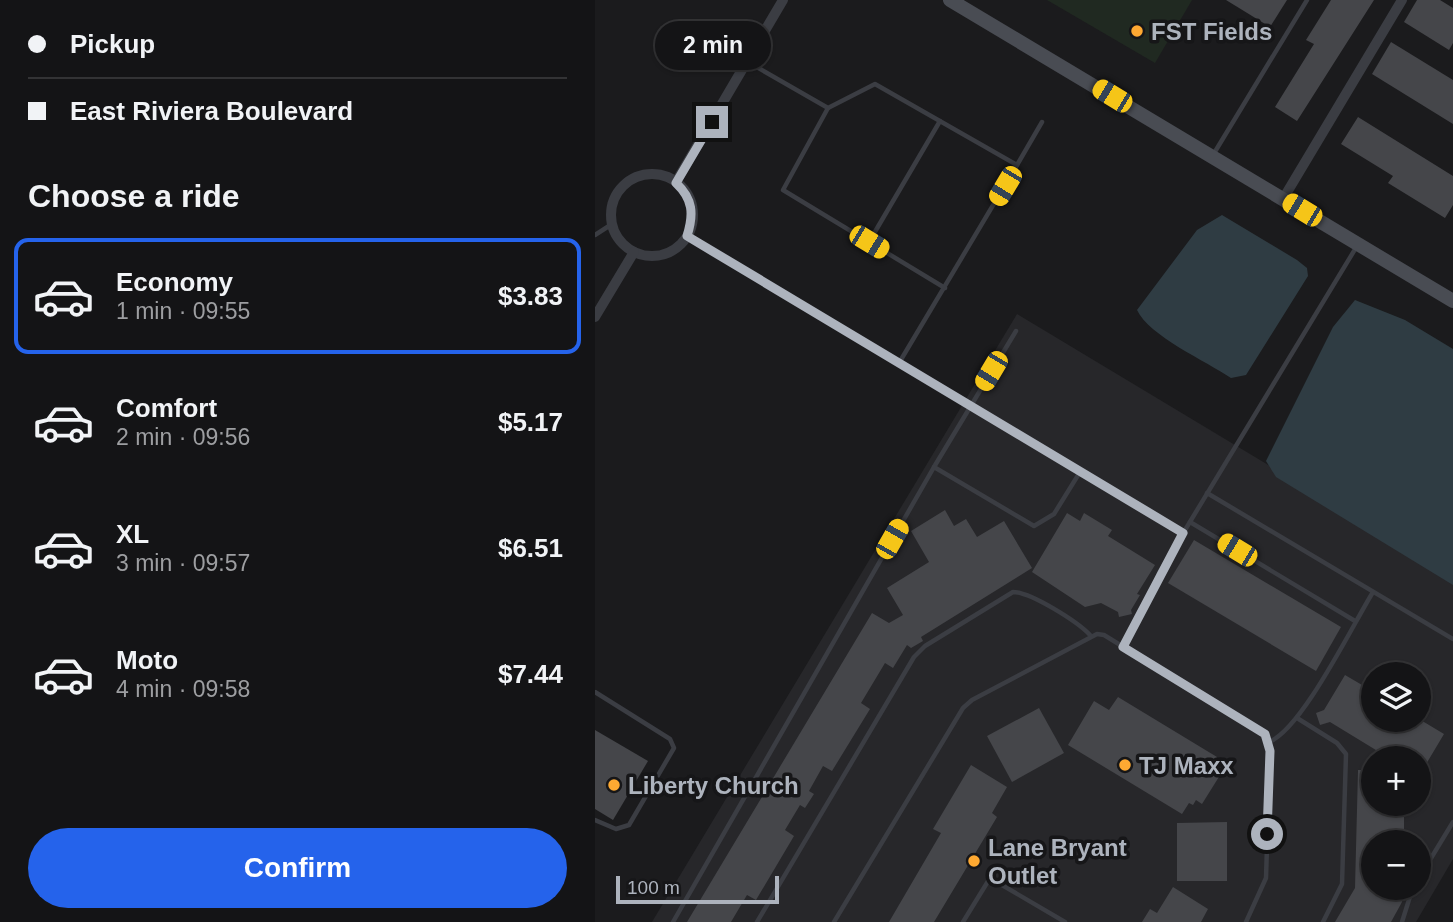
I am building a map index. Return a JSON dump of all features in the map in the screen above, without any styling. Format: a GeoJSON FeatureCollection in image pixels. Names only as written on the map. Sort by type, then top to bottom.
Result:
{"type":"FeatureCollection","features":[{"type":"Feature","properties":{"kind":"street"},"geometry":{"type":"LineString","coordinates":[[676,183],[783,0]]}},
{"type":"Feature","properties":{"kind":"street"},"geometry":{"type":"LineString","coordinates":[[950,0],[1453,301]]}},
{"type":"Feature","properties":{"kind":"street"},"geometry":{"type":"LineString","coordinates":[[1283,199],[1402,0]]}},
{"type":"Feature","properties":{"kind":"street"},"geometry":{"type":"LineString","coordinates":[[651,174],[676,183],[685,191],[693,218],[687,236],[678,247],[666,254],[652,257],[634,252],[621,243],[612,224],[613,202],[627,183],[651,174]]}},
{"type":"Feature","properties":{"kind":"street"},"geometry":{"type":"LineString","coordinates":[[595,317],[634,252]]}},
{"type":"Feature","properties":{"kind":"lane"},"geometry":{"type":"LineString","coordinates":[[1212,156],[1307,0]]}},
{"type":"Feature","properties":{"kind":"lane"},"geometry":{"type":"LineString","coordinates":[[747,61],[828,108]]}},
{"type":"Feature","properties":{"kind":"lane"},"geometry":{"type":"LineString","coordinates":[[945,288],[783,190],[828,108],[875,84],[1017,165]]}},
{"type":"Feature","properties":{"kind":"lane"},"geometry":{"type":"LineString","coordinates":[[869,242],[940,121]]}},
{"type":"Feature","properties":{"kind":"lane"},"geometry":{"type":"LineString","coordinates":[[899,363],[1042,122]]}},
{"type":"Feature","properties":{"kind":"lane"},"geometry":{"type":"LineString","coordinates":[[596,232],[612,224]]}},
{"type":"Feature","properties":{"kind":"lane"},"geometry":{"type":"LineString","coordinates":[[687,236],[1183,533]]}},
{"type":"Feature","properties":{"kind":"lane"},"geometry":{"type":"LineString","coordinates":[[1123,647],[1183,533],[1358,244]]}},
{"type":"Feature","properties":{"kind":"lane"},"geometry":{"type":"LineString","coordinates":[[673,922],[934,467],[1016,331]]}},
{"type":"Feature","properties":{"kind":"lane"},"geometry":{"type":"LineString","coordinates":[[934,467],[1034,526],[1054,514],[1080,471]]}},
{"type":"Feature","properties":{"kind":"lane"},"geometry":{"type":"LineString","coordinates":[[1207,493],[1453,639]]}},
{"type":"Feature","properties":{"kind":"lane"},"geometry":{"type":"LineString","coordinates":[[1190,522],[1355,621]]}},
{"type":"Feature","properties":{"kind":"lane"},"geometry":{"type":"LineString","coordinates":[[757,922],[914,657],[925,646],[1013,592],[1028,596],[1083,627],[1090,635]]}},
{"type":"Feature","properties":{"kind":"lane"},"geometry":{"type":"LineString","coordinates":[[1269,742],[1277,738],[1297,718],[1373,592]]}},
{"type":"Feature","properties":{"kind":"lane"},"geometry":{"type":"LineString","coordinates":[[834,922],[963,708],[972,700],[1090,635],[1104,635],[1258,728],[1269,742],[1266,878],[1246,922]]}},
{"type":"Feature","properties":{"kind":"lane"},"geometry":{"type":"LineString","coordinates":[[595,692],[670,739],[674,748],[629,825],[616,829],[595,820]]}},
{"type":"Feature","properties":{"kind":"lane"},"geometry":{"type":"LineString","coordinates":[[1297,718],[1338,743],[1346,754],[1342,884],[1323,922]]}},
{"type":"Feature","properties":{"kind":"lane"},"geometry":{"type":"LineString","coordinates":[[1431,858],[1453,822]]}},
{"type":"Feature","properties":{"kind":"lane"},"geometry":{"type":"LineString","coordinates":[[963,922],[990,878],[1065,922]]}},
{"type":"Feature","properties":{"kind":"lane"},"geometry":{"type":"LineString","coordinates":[[1402,922],[1409,900]]}},
{"type":"Feature","properties":{"kind":"shaded area","name":"FST Fields"},"geometry":{"type":"Polygon","coordinates":[[[1047,0],[1192,0],[1155,63],[1047,0]]]}},
{"type":"Feature","properties":{"kind":"shaded area"},"geometry":{"type":"Polygon","coordinates":[[[1222,215],[1297,260],[1307,268],[1308,276],[1246,375],[1231,378],[1165,338],[1143,320],[1137,310],[1197,230],[1222,215]]]}},
{"type":"Feature","properties":{"kind":"shaded area"},"geometry":{"type":"Polygon","coordinates":[[[1355,300],[1405,320],[1453,349],[1453,585],[1276,477],[1266,461],[1333,327],[1355,300]]]}},
{"type":"Feature","properties":{"kind":"shaded area"},"geometry":{"type":"Polygon","coordinates":[[[1017,314],[1453,576],[1453,859],[1431,896],[1431,830],[1361,830],[1361,900],[1429,900],[1416,922],[652,922],[1017,314]]]}},
{"type":"Feature","properties":{"kind":"building"},"geometry":{"type":"Polygon","coordinates":[[[1226,0],[1287,0],[1270,27],[1226,0]]]}},
{"type":"Feature","properties":{"kind":"building"},"geometry":{"type":"Polygon","coordinates":[[[1331,0],[1374,0],[1297,121],[1275,107],[1314,44],[1306,40],[1331,0]]]}},
{"type":"Feature","properties":{"kind":"building"},"geometry":{"type":"Polygon","coordinates":[[[1417,0],[1440,0],[1453,8],[1453,43],[1449,50],[1404,22],[1417,0]]]}},
{"type":"Feature","properties":{"kind":"building"},"geometry":{"type":"Polygon","coordinates":[[[1391,42],[1453,80],[1453,124],[1372,74],[1391,42]]]}},
{"type":"Feature","properties":{"kind":"building"},"geometry":{"type":"Polygon","coordinates":[[[1358,117],[1453,176],[1453,205],[1445,218],[1388,183],[1393,176],[1341,144],[1358,117]]]}},
{"type":"Feature","properties":{"kind":"building"},"geometry":{"type":"Polygon","coordinates":[[[945,510],[954,526],[966,519],[977,537],[1004,521],[1032,568],[921,637],[923,641],[911,648],[907,645],[893,668],[885,663],[861,703],[870,709],[832,771],[823,766],[809,791],[814,794],[805,808],[800,805],[785,830],[794,836],[756,900],[747,895],[731,922],[687,922],[872,613],[889,623],[903,615],[887,588],[929,562],[911,531],[945,510]]]}},
{"type":"Feature","properties":{"kind":"building"},"geometry":{"type":"Polygon","coordinates":[[[1067,513],[1080,521],[1084,513],[1112,530],[1108,536],[1155,565],[1137,594],[1140,595],[1131,610],[1132,614],[1119,617],[1118,612],[1101,603],[1085,607],[1032,572],[1067,513]]]}},
{"type":"Feature","properties":{"kind":"building"},"geometry":{"type":"Polygon","coordinates":[[[1194,540],[1341,627],[1316,671],[1168,583],[1194,540]]]}},
{"type":"Feature","properties":{"kind":"building"},"geometry":{"type":"Polygon","coordinates":[[[1345,675],[1361,684],[1361,732],[1431,732],[1431,726],[1444,734],[1431,756],[1431,746],[1369,746],[1330,722],[1320,725],[1316,713],[1324,710],[1345,675]]]}},
{"type":"Feature","properties":{"kind":"building"},"geometry":{"type":"Polygon","coordinates":[[[1118,697],[1217,757],[1215,768],[1222,772],[1202,804],[1196,800],[1193,805],[1189,803],[1182,814],[1068,745],[1094,701],[1109,710],[1118,697]]]}},
{"type":"Feature","properties":{"kind":"building"},"geometry":{"type":"Polygon","coordinates":[[[1039,708],[1064,753],[1012,782],[987,736],[1039,708]]]}},
{"type":"Feature","properties":{"kind":"building","name":"Liberty Church"},"geometry":{"type":"Polygon","coordinates":[[[595,730],[648,761],[613,820],[595,809],[595,730]]]}},
{"type":"Feature","properties":{"kind":"building"},"geometry":{"type":"Polygon","coordinates":[[[971,765],[1007,787],[992,813],[997,817],[934,922],[889,922],[941,833],[933,829],[971,765]]]}},
{"type":"Feature","properties":{"kind":"building"},"geometry":{"type":"Polygon","coordinates":[[[1358,770],[1361,770],[1361,816],[1404,816],[1404,830],[1361,830],[1361,900],[1402,900],[1391,922],[1335,922],[1355,888],[1358,770]]]}},
{"type":"Feature","properties":{"kind":"building"},"geometry":{"type":"Polygon","coordinates":[[[1227,822],[1227,881],[1177,881],[1177,823],[1227,822]]]}},
{"type":"Feature","properties":{"kind":"building"},"geometry":{"type":"Polygon","coordinates":[[[1173,887],[1208,909],[1201,922],[1142,922],[1150,909],[1157,913],[1173,887]]]}},
{"type":"Feature","properties":{"kind":"place","name":"FST Fields"},"geometry":{"type":"Point","coordinates":[1137,31]}},
{"type":"Feature","properties":{"kind":"place","name":"TJ Maxx"},"geometry":{"type":"Point","coordinates":[1125,765]}},
{"type":"Feature","properties":{"kind":"place","name":"Liberty Church"},"geometry":{"type":"Point","coordinates":[614,785]}},
{"type":"Feature","properties":{"kind":"place","name":"Lane Bryant Outlet"},"geometry":{"type":"Point","coordinates":[974,861]}},
{"type":"Feature","properties":{"kind":"route"},"geometry":{"type":"LineString","coordinates":[[712,122],[676,183],[685,191],[691,204],[693,218],[687,236],[1183,533],[1159,573],[1147,604],[1123,647],[1265,734],[1270,751],[1267,834]]}}]}
